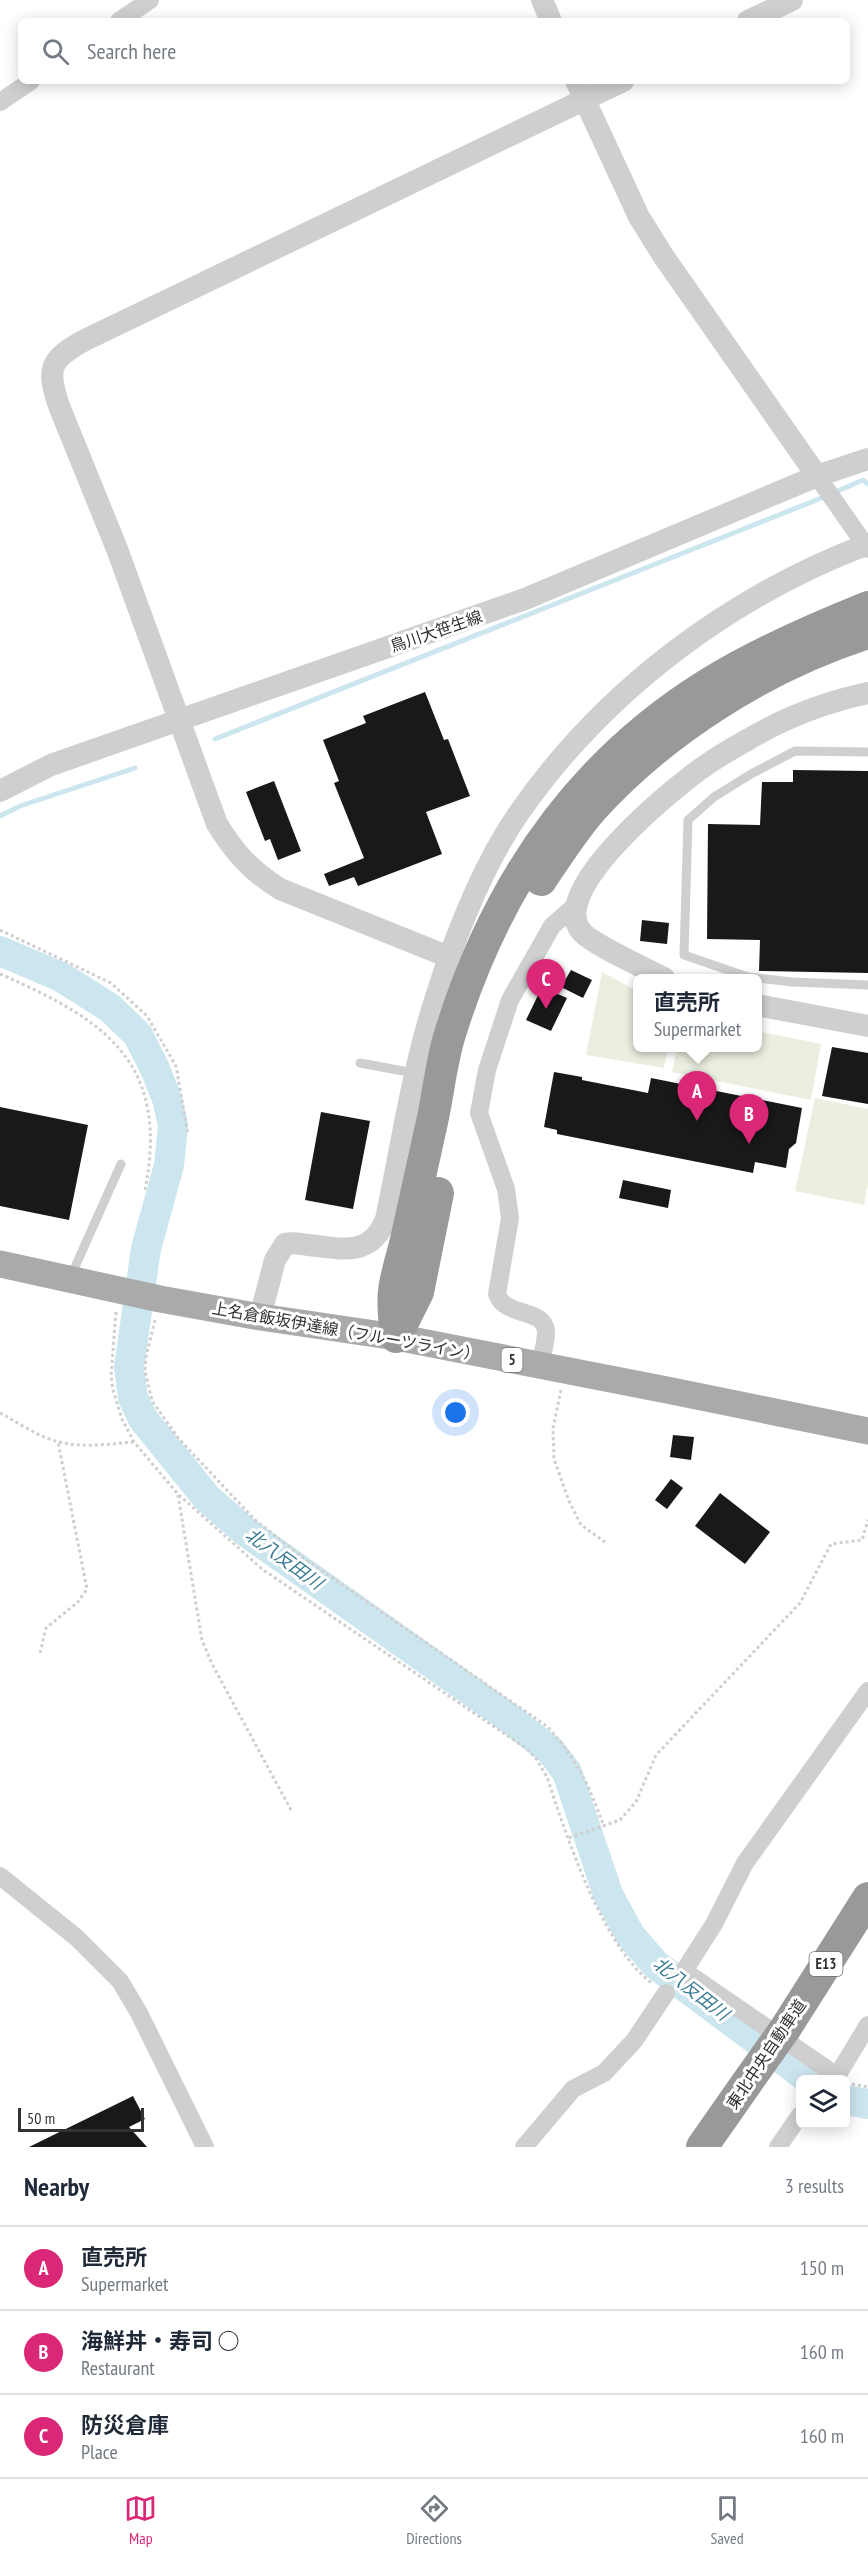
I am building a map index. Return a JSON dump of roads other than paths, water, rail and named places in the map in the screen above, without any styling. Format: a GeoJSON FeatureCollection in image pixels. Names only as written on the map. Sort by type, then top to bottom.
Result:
{"type":"FeatureCollection","features":[{"type":"Feature","properties":{"kind":"highway"},"geometry":{"type":"LineString","coordinates":[[396,1337],[394,1292],[449,1036],[478,953],[512,888],[547,831],[578,793],[634,738],[707,684],[748,661],[825,624],[868,607]]}},
{"type":"Feature","properties":{"kind":"highway"},"geometry":{"type":"LineString","coordinates":[[825,624],[868,613]]}},
{"type":"Feature","properties":{"kind":"highway"},"geometry":{"type":"LineString","coordinates":[[396,1337],[418,1292],[460,1075],[476,1018],[507,942],[532,895],[560,851],[591,811],[621,780],[684,728],[757,682],[837,643],[868,633]]}},
{"type":"Feature","properties":{"kind":"highway","name":"東北中央自動車道"},"geometry":{"type":"LineString","coordinates":[[702,2147],[785,2029],[868,1898]]}},
{"type":"Feature","properties":{"kind":"main road","name":"上名倉飯坂伊達線（フルーツライン）"},"geometry":{"type":"LineString","coordinates":[[0,1264],[157,1298],[260,1317],[396,1337],[868,1431]]}},
{"type":"Feature","properties":{"kind":"street"},"geometry":{"type":"LineString","coordinates":[[123,18],[150,0]]}},
{"type":"Feature","properties":{"kind":"street"},"geometry":{"type":"LineString","coordinates":[[542,0],[550,18]]}},
{"type":"Feature","properties":{"kind":"street"},"geometry":{"type":"LineString","coordinates":[[754,18],[792,0]]}},
{"type":"Feature","properties":{"kind":"street"},"geometry":{"type":"LineString","coordinates":[[0,102],[27,84]]}},
{"type":"Feature","properties":{"kind":"street"},"geometry":{"type":"LineString","coordinates":[[450,957],[280,889],[255,873],[233,849],[217,824],[117,549],[59,406],[54,390],[52,365],[58,357],[85,340],[579,90],[608,84]]}},
{"type":"Feature","properties":{"kind":"street"},"geometry":{"type":"LineString","coordinates":[[260,1317],[275,1260],[285,1244],[296,1243],[348,1249],[365,1245],[381,1232],[386,1219],[416,1073],[433,1005],[450,957],[470,907],[520,812],[549,772],[603,714],[669,657],[744,603],[796,576],[867,546],[664,257],[639,217],[579,90]]}},
{"type":"Feature","properties":{"kind":"street","name":"鳥川大笹生線"},"geometry":{"type":"LineString","coordinates":[[0,791],[51,765],[525,599],[817,476],[868,459]]}},
{"type":"Feature","properties":{"kind":"street"},"geometry":{"type":"LineString","coordinates":[[656,974],[581,931],[575,916],[577,904],[583,888],[596,867],[645,815],[692,775],[750,738],[782,722],[817,707],[868,693]]}},
{"type":"Feature","properties":{"kind":"street"},"geometry":{"type":"LineString","coordinates":[[553,1368],[544,1323],[536,1317],[506,1307],[496,1294],[510,1218],[510,1206],[480,1113],[487,1070],[510,1000],[552,926],[577,904]]}},
{"type":"Feature","properties":{"kind":"street"},"geometry":{"type":"LineString","coordinates":[[762,1006],[868,1026]]}},
{"type":"Feature","properties":{"kind":"street"},"geometry":{"type":"LineString","coordinates":[[868,1691],[745,1863],[714,1924],[684,1971],[837,2076],[868,2025]]}},
{"type":"Feature","properties":{"kind":"street"},"geometry":{"type":"LineString","coordinates":[[0,1876],[77,1938],[120,1981],[139,2013],[205,2147]]}},
{"type":"Feature","properties":{"kind":"street"},"geometry":{"type":"LineString","coordinates":[[524,2147],[573,2089],[604,2073],[634,2041],[666,1993]]}},
{"type":"Feature","properties":{"kind":"street"},"geometry":{"type":"LineString","coordinates":[[778,2147],[796,2122]]}},
{"type":"Feature","properties":{"kind":"lane"},"geometry":{"type":"LineString","coordinates":[[739,974],[684,955],[688,820],[714,797],[795,751],[868,752]]}},
{"type":"Feature","properties":{"kind":"lane"},"geometry":{"type":"LineString","coordinates":[[762,979],[868,985]]}},
{"type":"Feature","properties":{"kind":"lane"},"geometry":{"type":"LineString","coordinates":[[360,1063],[416,1073]]}},
{"type":"Feature","properties":{"kind":"lane"},"geometry":{"type":"LineString","coordinates":[[70,1278],[121,1164]]}},
{"type":"Feature","properties":{"kind":"waterway"},"geometry":{"type":"LineString","coordinates":[[215,739],[863,480],[868,484]]}},
{"type":"Feature","properties":{"kind":"waterway"},"geometry":{"type":"LineString","coordinates":[[0,816],[20,806],[135,768]]}},
{"type":"Feature","properties":{"kind":"waterway","name":"北八反田川"},"geometry":{"type":"LineString","coordinates":[[0,951],[61,977],[110,1008],[138,1035],[167,1099],[173,1125],[169,1165],[146,1249],[129,1367],[133,1398],[143,1419],[207,1498],[246,1532],[505,1715],[551,1751],[567,1772],[608,1894],[630,1935],[656,1965],[803,2075]]}},
{"type":"Feature","properties":{"kind":"waterway","name":"北八反田川"},"geometry":{"type":"LineString","coordinates":[[850,2101],[868,2104]]}},
{"type":"Feature","properties":{"kind":"place","name":"防災倉庫"},"geometry":{"type":"Point","coordinates":[546,1009]}},
{"type":"Feature","properties":{"kind":"place","name":"直売所"},"geometry":{"type":"Point","coordinates":[697,1121]}},
{"type":"Feature","properties":{"kind":"place","name":"海鮮丼・寿司 ○"},"geometry":{"type":"Point","coordinates":[749,1144]}}]}
